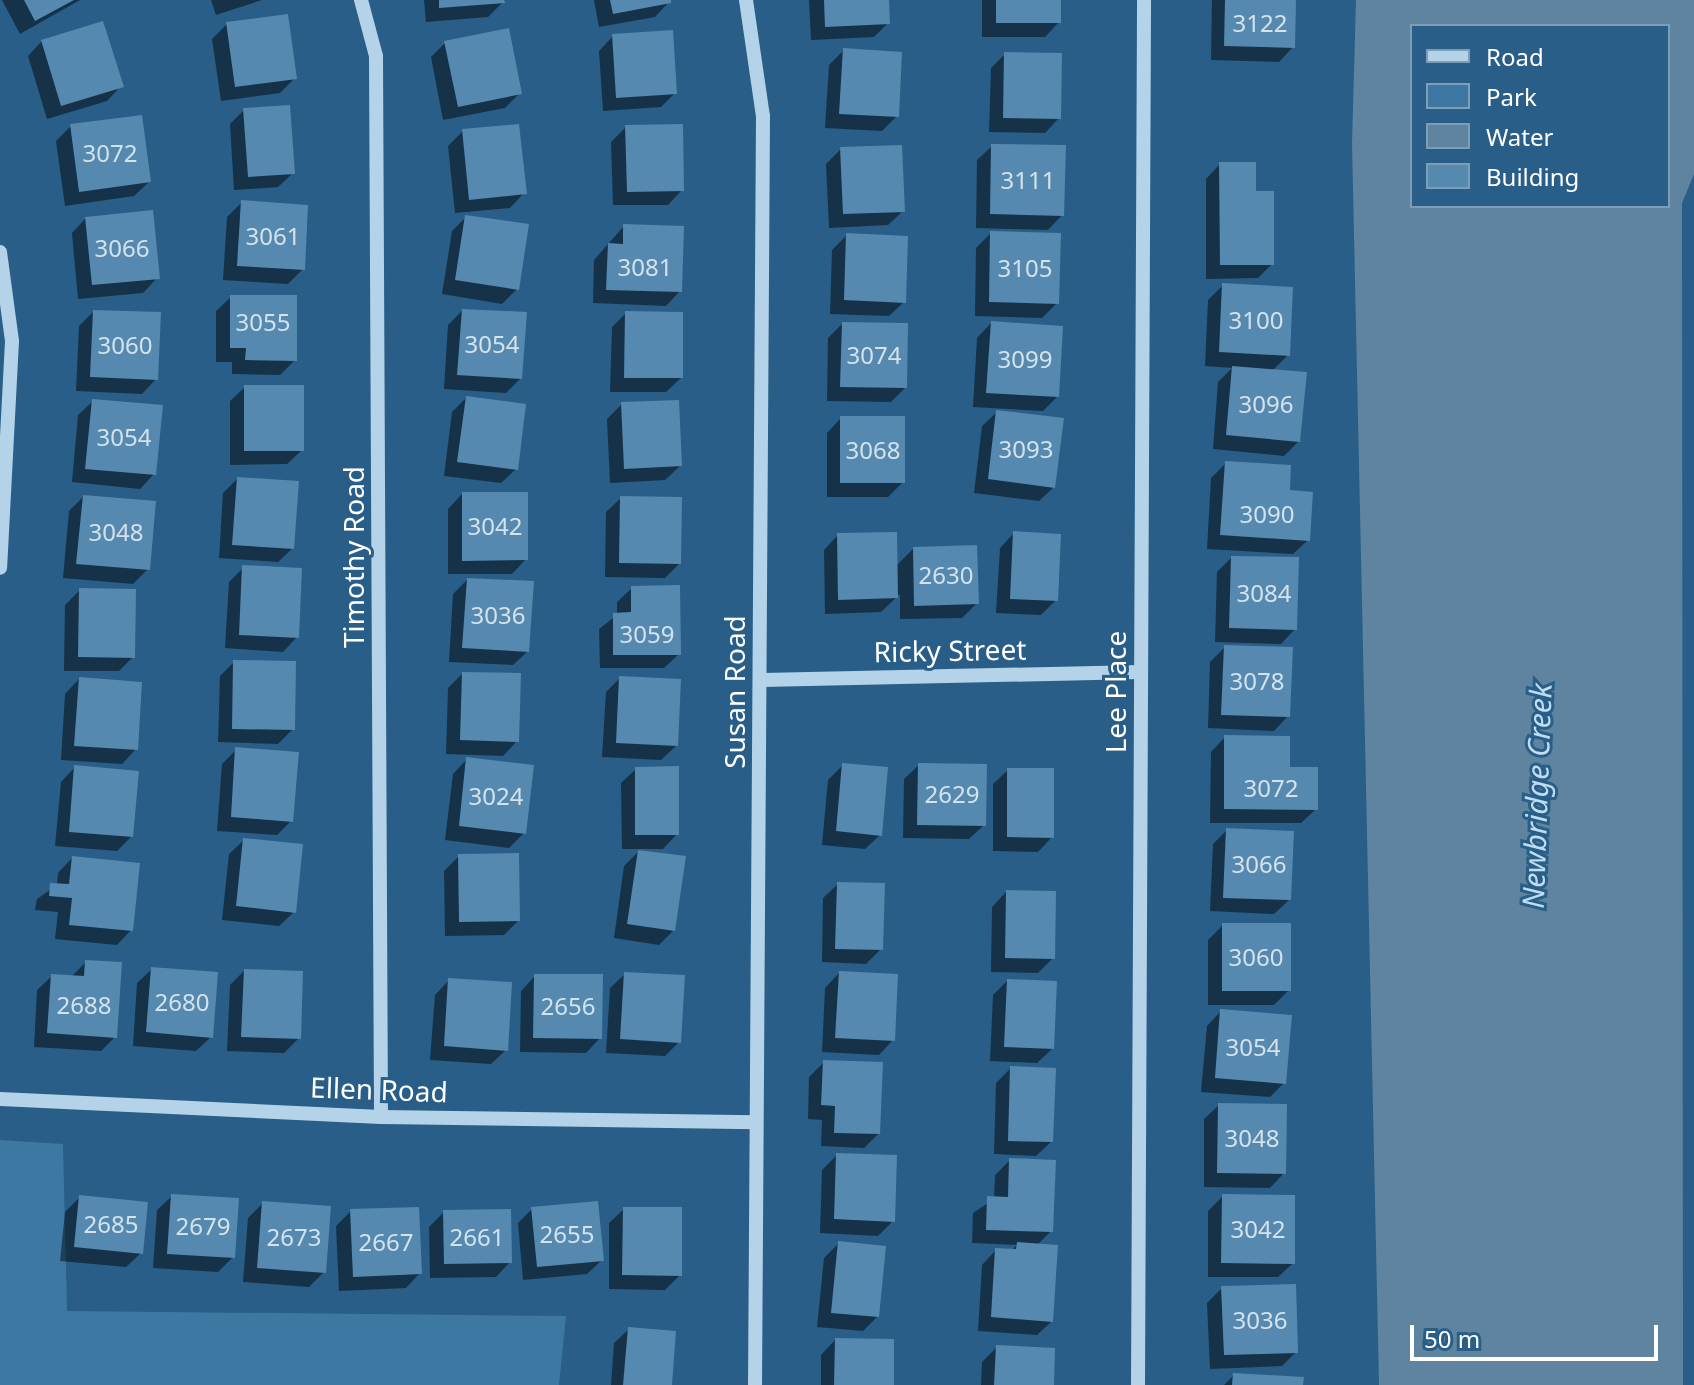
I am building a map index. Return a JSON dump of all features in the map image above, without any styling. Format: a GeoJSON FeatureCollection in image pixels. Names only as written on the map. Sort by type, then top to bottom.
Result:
{"type":"FeatureCollection","features":[{"type":"Feature","properties":{"kind":"street","name":"Timothy Road"},"geometry":{"type":"LineString","coordinates":[[361,0],[376,56],[381,1117]]}},
{"type":"Feature","properties":{"kind":"street","name":"Susan Road"},"geometry":{"type":"LineString","coordinates":[[746,0],[763,116],[755,1385]]}},
{"type":"Feature","properties":{"kind":"street","name":"Lee Place"},"geometry":{"type":"LineString","coordinates":[[1138,1385],[1144,0]]}},
{"type":"Feature","properties":{"kind":"street"},"geometry":{"type":"LineString","coordinates":[[0,252],[12,341],[0,568]]}},
{"type":"Feature","properties":{"kind":"street","name":"Ricky Street"},"geometry":{"type":"LineString","coordinates":[[761,680],[1141,672]]}},
{"type":"Feature","properties":{"kind":"street","name":"Ellen Road"},"geometry":{"type":"LineString","coordinates":[[0,1099],[381,1117],[756,1122]]}},
{"type":"Feature","properties":{"kind":"green space"},"geometry":{"type":"Polygon","coordinates":[[[0,1140],[63,1144],[67,1311],[566,1316],[559,1385],[0,1385],[0,1140]]]}},
{"type":"Feature","properties":{"kind":"water","name":"Newbridge Creek"},"geometry":{"type":"Polygon","coordinates":[[[1356,0],[1694,0],[1694,174],[1682,203],[1683,1385],[1379,1385],[1352,143],[1356,0]]]}},
{"type":"Feature","properties":{"kind":"building"},"geometry":{"type":"Polygon","coordinates":[[[24,0],[74,0],[35,21],[24,0]]]}},
{"type":"Feature","properties":{"kind":"building"},"geometry":{"type":"Polygon","coordinates":[[[439,0],[504,0],[505,3],[439,8],[439,0]]]}},
{"type":"Feature","properties":{"kind":"building"},"geometry":{"type":"Polygon","coordinates":[[[610,0],[671,0],[671,3],[613,14],[610,0]]]}},
{"type":"Feature","properties":{"kind":"building"},"geometry":{"type":"Polygon","coordinates":[[[824,0],[889,0],[890,24],[825,27],[824,0]]]}},
{"type":"Feature","properties":{"kind":"building"},"geometry":{"type":"Polygon","coordinates":[[[996,0],[1061,0],[1061,23],[996,23],[996,0]]]}},
{"type":"Feature","properties":{"kind":"building"},"geometry":{"type":"Polygon","coordinates":[[[1225,0],[1296,0],[1295,48],[1224,46],[1225,0]]]}},
{"type":"Feature","properties":{"kind":"building"},"geometry":{"type":"Polygon","coordinates":[[[288,14],[297,79],[235,87],[226,22],[288,14]]]}},
{"type":"Feature","properties":{"kind":"building"},"geometry":{"type":"Polygon","coordinates":[[[103,21],[124,87],[61,106],[41,40],[103,21]]]}},
{"type":"Feature","properties":{"kind":"building"},"geometry":{"type":"Polygon","coordinates":[[[509,28],[522,94],[458,107],[444,41],[509,28]]]}},
{"type":"Feature","properties":{"kind":"building"},"geometry":{"type":"Polygon","coordinates":[[[673,30],[677,94],[616,98],[612,34],[673,30]]]}},
{"type":"Feature","properties":{"kind":"building"},"geometry":{"type":"Polygon","coordinates":[[[843,48],[902,52],[899,117],[839,114],[843,48]]]}},
{"type":"Feature","properties":{"kind":"building"},"geometry":{"type":"Polygon","coordinates":[[[1004,52],[1062,53],[1061,119],[1003,118],[1004,52]]]}},
{"type":"Feature","properties":{"kind":"building"},"geometry":{"type":"Polygon","coordinates":[[[290,105],[295,174],[248,177],[243,108],[290,105]]]}},
{"type":"Feature","properties":{"kind":"building"},"geometry":{"type":"Polygon","coordinates":[[[142,115],[151,182],[79,192],[70,124],[142,115]]]}},
{"type":"Feature","properties":{"kind":"building"},"geometry":{"type":"Polygon","coordinates":[[[519,124],[527,194],[469,200],[462,129],[519,124]]]}},
{"type":"Feature","properties":{"kind":"building"},"geometry":{"type":"Polygon","coordinates":[[[683,124],[684,191],[627,192],[625,125],[683,124]]]}},
{"type":"Feature","properties":{"kind":"building"},"geometry":{"type":"Polygon","coordinates":[[[991,144],[1066,145],[1064,216],[990,214],[991,144]]]}},
{"type":"Feature","properties":{"kind":"building"},"geometry":{"type":"Polygon","coordinates":[[[902,145],[905,212],[843,214],[840,147],[902,145]]]}},
{"type":"Feature","properties":{"kind":"building"},"geometry":{"type":"Polygon","coordinates":[[[1219,162],[1256,162],[1256,191],[1274,191],[1274,265],[1220,265],[1219,162]]]}},
{"type":"Feature","properties":{"kind":"building"},"geometry":{"type":"Polygon","coordinates":[[[241,200],[308,205],[305,270],[237,266],[241,200]]]}},
{"type":"Feature","properties":{"kind":"building"},"geometry":{"type":"Polygon","coordinates":[[[153,210],[160,279],[92,285],[85,217],[153,210]]]}},
{"type":"Feature","properties":{"kind":"building"},"geometry":{"type":"Polygon","coordinates":[[[465,215],[529,224],[519,290],[455,280],[465,215]]]}},
{"type":"Feature","properties":{"kind":"building"},"geometry":{"type":"Polygon","coordinates":[[[623,224],[684,226],[682,292],[606,290],[608,243],[623,244],[623,224]]]}},
{"type":"Feature","properties":{"kind":"building"},"geometry":{"type":"Polygon","coordinates":[[[990,231],[1061,233],[1059,304],[989,302],[990,231]]]}},
{"type":"Feature","properties":{"kind":"building"},"geometry":{"type":"Polygon","coordinates":[[[846,233],[908,236],[906,303],[844,300],[846,233]]]}},
{"type":"Feature","properties":{"kind":"building"},"geometry":{"type":"Polygon","coordinates":[[[1222,283],[1293,287],[1290,356],[1219,352],[1222,283]]]}},
{"type":"Feature","properties":{"kind":"building"},"geometry":{"type":"Polygon","coordinates":[[[230,295],[297,295],[297,361],[245,360],[246,348],[230,348],[230,295]]]}},
{"type":"Feature","properties":{"kind":"building"},"geometry":{"type":"Polygon","coordinates":[[[462,309],[527,312],[522,379],[457,375],[462,309]]]}},
{"type":"Feature","properties":{"kind":"building"},"geometry":{"type":"Polygon","coordinates":[[[93,310],[161,312],[158,380],[90,377],[93,310]]]}},
{"type":"Feature","properties":{"kind":"building"},"geometry":{"type":"Polygon","coordinates":[[[625,311],[683,312],[683,378],[624,378],[625,311]]]}},
{"type":"Feature","properties":{"kind":"building"},"geometry":{"type":"Polygon","coordinates":[[[991,321],[1063,326],[1059,397],[986,393],[991,321]]]}},
{"type":"Feature","properties":{"kind":"building"},"geometry":{"type":"Polygon","coordinates":[[[842,322],[908,323],[907,388],[840,387],[842,322]]]}},
{"type":"Feature","properties":{"kind":"building"},"geometry":{"type":"Polygon","coordinates":[[[1232,366],[1307,372],[1300,442],[1226,435],[1232,366]]]}},
{"type":"Feature","properties":{"kind":"building"},"geometry":{"type":"Polygon","coordinates":[[[244,385],[304,385],[304,451],[244,451],[244,385]]]}},
{"type":"Feature","properties":{"kind":"building"},"geometry":{"type":"Polygon","coordinates":[[[466,396],[526,404],[518,470],[457,462],[466,396]]]}},
{"type":"Feature","properties":{"kind":"building"},"geometry":{"type":"Polygon","coordinates":[[[92,399],[163,405],[156,475],[85,469],[92,399]]]}},
{"type":"Feature","properties":{"kind":"building"},"geometry":{"type":"Polygon","coordinates":[[[679,400],[682,466],[624,469],[621,402],[679,400]]]}},
{"type":"Feature","properties":{"kind":"building"},"geometry":{"type":"Polygon","coordinates":[[[996,410],[1064,418],[1055,488],[988,479],[996,410]]]}},
{"type":"Feature","properties":{"kind":"building"},"geometry":{"type":"Polygon","coordinates":[[[840,416],[905,416],[905,483],[840,483],[840,416]]]}},
{"type":"Feature","properties":{"kind":"building"},"geometry":{"type":"Polygon","coordinates":[[[1225,461],[1291,465],[1290,490],[1313,492],[1310,541],[1220,535],[1225,461]]]}},
{"type":"Feature","properties":{"kind":"building"},"geometry":{"type":"Polygon","coordinates":[[[237,477],[299,481],[294,549],[232,545],[237,477]]]}},
{"type":"Feature","properties":{"kind":"building"},"geometry":{"type":"Polygon","coordinates":[[[462,492],[528,492],[528,560],[462,561],[462,492]]]}},
{"type":"Feature","properties":{"kind":"building"},"geometry":{"type":"Polygon","coordinates":[[[83,495],[156,501],[150,570],[76,564],[83,495]]]}},
{"type":"Feature","properties":{"kind":"building"},"geometry":{"type":"Polygon","coordinates":[[[620,496],[682,497],[681,564],[619,563],[620,496]]]}},
{"type":"Feature","properties":{"kind":"building"},"geometry":{"type":"Polygon","coordinates":[[[1013,531],[1061,534],[1058,601],[1010,599],[1013,531]]]}},
{"type":"Feature","properties":{"kind":"building"},"geometry":{"type":"Polygon","coordinates":[[[897,532],[898,598],[838,600],[837,533],[897,532]]]}},
{"type":"Feature","properties":{"kind":"building"},"geometry":{"type":"Polygon","coordinates":[[[977,545],[979,604],[914,606],[913,547],[977,545]]]}},
{"type":"Feature","properties":{"kind":"building"},"geometry":{"type":"Polygon","coordinates":[[[1231,556],[1299,557],[1297,630],[1229,628],[1231,556]]]}},
{"type":"Feature","properties":{"kind":"building"},"geometry":{"type":"Polygon","coordinates":[[[242,565],[302,568],[299,638],[239,635],[242,565]]]}},
{"type":"Feature","properties":{"kind":"building"},"geometry":{"type":"Polygon","coordinates":[[[467,578],[534,581],[529,652],[462,648],[467,578]]]}},
{"type":"Feature","properties":{"kind":"building"},"geometry":{"type":"Polygon","coordinates":[[[680,585],[681,655],[613,655],[613,613],[631,612],[631,586],[680,585]]]}},
{"type":"Feature","properties":{"kind":"building"},"geometry":{"type":"Polygon","coordinates":[[[79,588],[136,589],[135,658],[78,657],[79,588]]]}},
{"type":"Feature","properties":{"kind":"building"},"geometry":{"type":"Polygon","coordinates":[[[1224,645],[1293,647],[1290,717],[1221,715],[1224,645]]]}},
{"type":"Feature","properties":{"kind":"building"},"geometry":{"type":"Polygon","coordinates":[[[233,660],[296,661],[295,730],[232,729],[233,660]]]}},
{"type":"Feature","properties":{"kind":"building"},"geometry":{"type":"Polygon","coordinates":[[[462,672],[521,673],[519,742],[460,740],[462,672]]]}},
{"type":"Feature","properties":{"kind":"building"},"geometry":{"type":"Polygon","coordinates":[[[619,676],[681,679],[678,746],[616,743],[619,676]]]}},
{"type":"Feature","properties":{"kind":"building"},"geometry":{"type":"Polygon","coordinates":[[[79,677],[142,682],[138,750],[74,746],[79,677]]]}},
{"type":"Feature","properties":{"kind":"building"},"geometry":{"type":"Polygon","coordinates":[[[1224,735],[1290,736],[1290,767],[1318,767],[1318,810],[1224,809],[1224,735]]]}},
{"type":"Feature","properties":{"kind":"building"},"geometry":{"type":"Polygon","coordinates":[[[235,747],[299,752],[293,822],[231,817],[235,747]]]}},
{"type":"Feature","properties":{"kind":"building"},"geometry":{"type":"Polygon","coordinates":[[[466,757],[534,765],[526,834],[459,826],[466,757]]]}},
{"type":"Feature","properties":{"kind":"building"},"geometry":{"type":"Polygon","coordinates":[[[842,763],[888,767],[882,836],[836,831],[842,763]]]}},
{"type":"Feature","properties":{"kind":"building"},"geometry":{"type":"Polygon","coordinates":[[[918,763],[987,764],[986,826],[917,825],[918,763]]]}},
{"type":"Feature","properties":{"kind":"building"},"geometry":{"type":"Polygon","coordinates":[[[74,765],[139,771],[133,837],[69,832],[74,765]]]}},
{"type":"Feature","properties":{"kind":"building"},"geometry":{"type":"Polygon","coordinates":[[[679,766],[679,835],[635,835],[635,767],[679,766]]]}},
{"type":"Feature","properties":{"kind":"building"},"geometry":{"type":"Polygon","coordinates":[[[1007,768],[1054,768],[1054,838],[1007,837],[1007,768]]]}},
{"type":"Feature","properties":{"kind":"building"},"geometry":{"type":"Polygon","coordinates":[[[1226,828],[1294,831],[1291,900],[1223,898],[1226,828]]]}},
{"type":"Feature","properties":{"kind":"building"},"geometry":{"type":"Polygon","coordinates":[[[243,838],[303,844],[296,913],[236,906],[243,838]]]}},
{"type":"Feature","properties":{"kind":"building"},"geometry":{"type":"Polygon","coordinates":[[[638,850],[686,856],[675,931],[627,924],[638,850]]]}},
{"type":"Feature","properties":{"kind":"building"},"geometry":{"type":"Polygon","coordinates":[[[519,853],[520,921],[459,922],[458,854],[519,853]]]}},
{"type":"Feature","properties":{"kind":"building"},"geometry":{"type":"Polygon","coordinates":[[[72,856],[140,863],[133,931],[69,925],[72,898],[49,896],[50,883],[69,884],[72,856]]]}},
{"type":"Feature","properties":{"kind":"building"},"geometry":{"type":"Polygon","coordinates":[[[837,882],[885,883],[883,950],[835,949],[837,882]]]}},
{"type":"Feature","properties":{"kind":"building"},"geometry":{"type":"Polygon","coordinates":[[[1006,890],[1056,891],[1055,959],[1005,958],[1006,890]]]}},
{"type":"Feature","properties":{"kind":"building"},"geometry":{"type":"Polygon","coordinates":[[[1222,923],[1291,923],[1291,991],[1222,991],[1222,923]]]}},
{"type":"Feature","properties":{"kind":"building"},"geometry":{"type":"Polygon","coordinates":[[[85,960],[122,962],[117,1038],[47,1033],[51,974],[84,976],[85,960]]]}},
{"type":"Feature","properties":{"kind":"building"},"geometry":{"type":"Polygon","coordinates":[[[151,967],[218,972],[213,1038],[146,1032],[151,967]]]}},
{"type":"Feature","properties":{"kind":"building"},"geometry":{"type":"Polygon","coordinates":[[[244,969],[303,971],[301,1039],[241,1037],[244,969]]]}},
{"type":"Feature","properties":{"kind":"building"},"geometry":{"type":"Polygon","coordinates":[[[839,971],[898,974],[895,1041],[835,1038],[839,971]]]}},
{"type":"Feature","properties":{"kind":"building"},"geometry":{"type":"Polygon","coordinates":[[[624,972],[685,975],[681,1043],[620,1039],[624,972]]]}},
{"type":"Feature","properties":{"kind":"building"},"geometry":{"type":"Polygon","coordinates":[[[534,974],[603,974],[602,1039],[533,1038],[534,974]]]}},
{"type":"Feature","properties":{"kind":"building"},"geometry":{"type":"Polygon","coordinates":[[[448,978],[512,982],[508,1051],[444,1046],[448,978]]]}},
{"type":"Feature","properties":{"kind":"building"},"geometry":{"type":"Polygon","coordinates":[[[1007,979],[1057,981],[1054,1049],[1004,1047],[1007,979]]]}},
{"type":"Feature","properties":{"kind":"building"},"geometry":{"type":"Polygon","coordinates":[[[1220,1009],[1292,1015],[1286,1084],[1215,1078],[1220,1009]]]}},
{"type":"Feature","properties":{"kind":"building"},"geometry":{"type":"Polygon","coordinates":[[[823,1060],[883,1062],[880,1134],[834,1133],[835,1106],[821,1105],[823,1060]]]}},
{"type":"Feature","properties":{"kind":"building"},"geometry":{"type":"Polygon","coordinates":[[[1010,1066],[1056,1068],[1053,1142],[1008,1141],[1010,1066]]]}},
{"type":"Feature","properties":{"kind":"building"},"geometry":{"type":"Polygon","coordinates":[[[1218,1103],[1287,1104],[1286,1174],[1217,1173],[1218,1103]]]}},
{"type":"Feature","properties":{"kind":"building"},"geometry":{"type":"Polygon","coordinates":[[[836,1153],[897,1155],[895,1222],[834,1219],[836,1153]]]}},
{"type":"Feature","properties":{"kind":"building"},"geometry":{"type":"Polygon","coordinates":[[[1009,1158],[1056,1160],[1053,1232],[986,1230],[987,1196],[1008,1197],[1009,1158]]]}},
{"type":"Feature","properties":{"kind":"building"},"geometry":{"type":"Polygon","coordinates":[[[171,1194],[239,1198],[235,1258],[167,1254],[171,1194]]]}},
{"type":"Feature","properties":{"kind":"building"},"geometry":{"type":"Polygon","coordinates":[[[1222,1194],[1295,1195],[1295,1264],[1221,1263],[1222,1194]]]}},
{"type":"Feature","properties":{"kind":"building"},"geometry":{"type":"Polygon","coordinates":[[[79,1195],[148,1202],[143,1254],[74,1247],[79,1195]]]}},
{"type":"Feature","properties":{"kind":"building"},"geometry":{"type":"Polygon","coordinates":[[[262,1201],[331,1206],[326,1273],[257,1268],[262,1201]]]}},
{"type":"Feature","properties":{"kind":"building"},"geometry":{"type":"Polygon","coordinates":[[[598,1201],[604,1261],[537,1267],[531,1207],[598,1201]]]}},
{"type":"Feature","properties":{"kind":"building"},"geometry":{"type":"Polygon","coordinates":[[[419,1207],[422,1274],[353,1277],[350,1209],[419,1207]]]}},
{"type":"Feature","properties":{"kind":"building"},"geometry":{"type":"Polygon","coordinates":[[[623,1207],[682,1207],[682,1276],[622,1275],[623,1207]]]}},
{"type":"Feature","properties":{"kind":"building"},"geometry":{"type":"Polygon","coordinates":[[[511,1209],[512,1263],[444,1264],[443,1210],[511,1209]]]}},
{"type":"Feature","properties":{"kind":"building"},"geometry":{"type":"Polygon","coordinates":[[[838,1241],[886,1246],[879,1317],[831,1313],[838,1241]]]}},
{"type":"Feature","properties":{"kind":"building"},"geometry":{"type":"Polygon","coordinates":[[[1017,1242],[1058,1245],[1053,1322],[991,1317],[995,1248],[1016,1249],[1017,1242]]]}},
{"type":"Feature","properties":{"kind":"building"},"geometry":{"type":"Polygon","coordinates":[[[1296,1284],[1298,1353],[1224,1355],[1221,1286],[1296,1284]]]}},
{"type":"Feature","properties":{"kind":"building"},"geometry":{"type":"Polygon","coordinates":[[[628,1327],[676,1331],[672,1385],[623,1385],[628,1327]]]}},
{"type":"Feature","properties":{"kind":"building"},"geometry":{"type":"Polygon","coordinates":[[[835,1338],[894,1339],[894,1385],[834,1385],[835,1338]]]}},
{"type":"Feature","properties":{"kind":"building"},"geometry":{"type":"Polygon","coordinates":[[[996,1345],[1055,1348],[1054,1385],[994,1385],[996,1345]]]}},
{"type":"Feature","properties":{"kind":"building"},"geometry":{"type":"Polygon","coordinates":[[[1233,1373],[1304,1377],[1303,1385],[1232,1385],[1233,1373]]]}}]}
